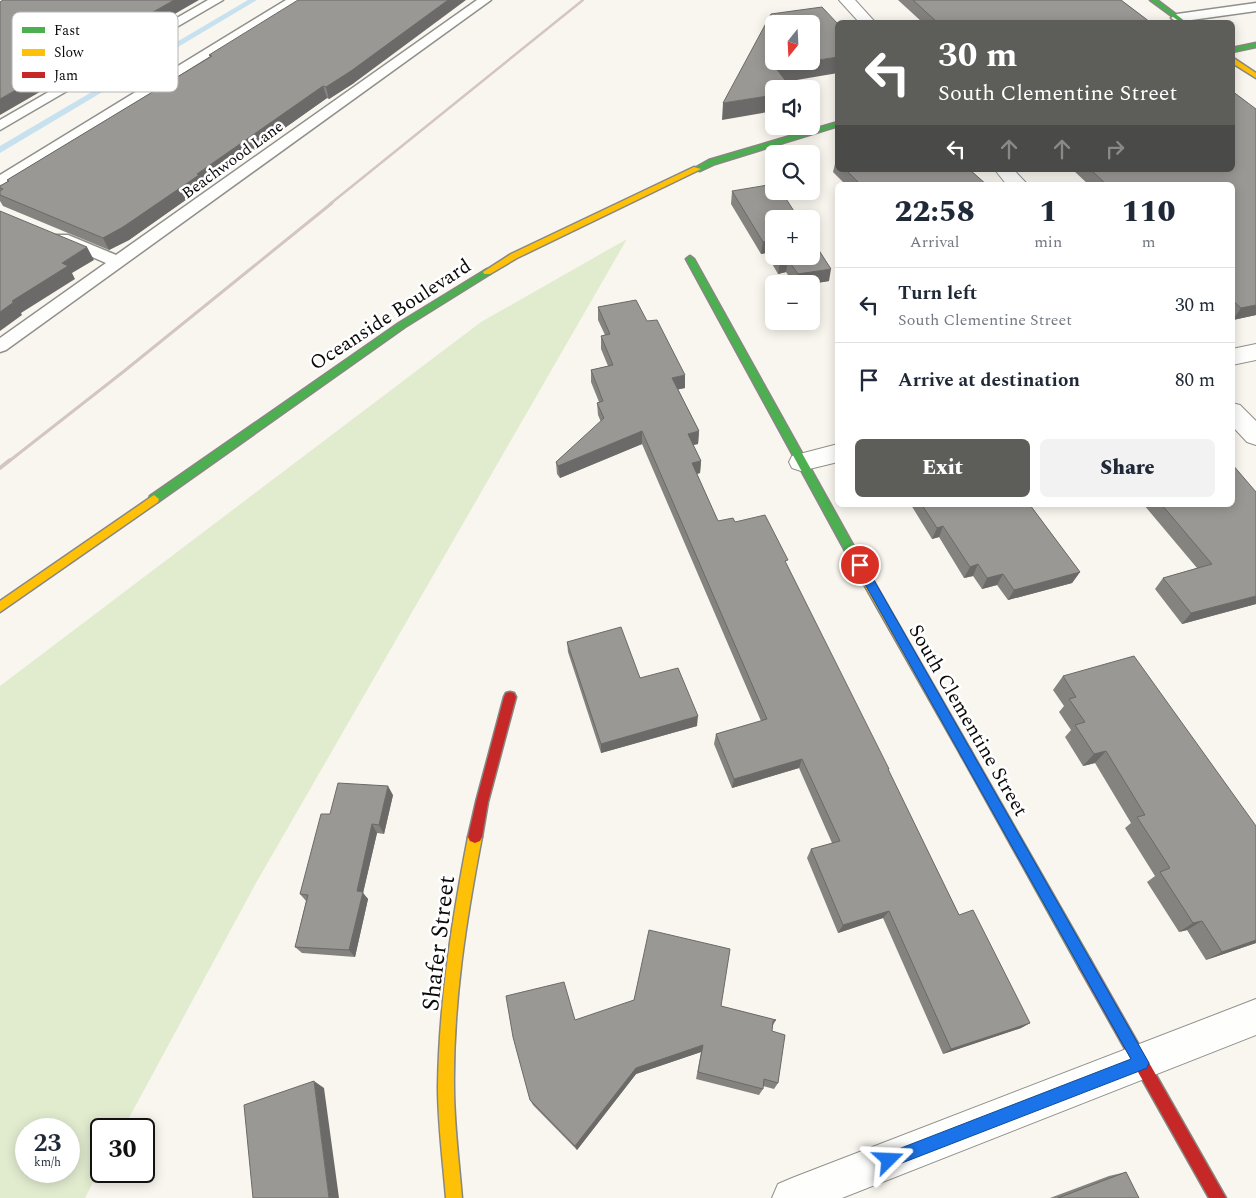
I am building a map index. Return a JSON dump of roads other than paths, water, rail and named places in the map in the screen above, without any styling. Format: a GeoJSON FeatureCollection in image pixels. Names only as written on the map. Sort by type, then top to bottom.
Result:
{"type":"FeatureCollection","features":[{"type":"Feature","properties":{"kind":"street"},"geometry":{"type":"LineString","coordinates":[[847,0],[865,20]]}},
{"type":"Feature","properties":{"kind":"street"},"geometry":{"type":"LineString","coordinates":[[1153,0],[1180,20]]}},
{"type":"Feature","properties":{"kind":"street"},"geometry":{"type":"LineString","coordinates":[[1235,49],[1256,45]]}},
{"type":"Feature","properties":{"kind":"street"},"geometry":{"type":"LineString","coordinates":[[1235,61],[1256,76]]}},
{"type":"Feature","properties":{"kind":"street","name":"Oceanside Boulevard"},"geometry":{"type":"LineString","coordinates":[[0,607],[402,325],[514,256],[643,193],[712,162],[835,125]]}},
{"type":"Feature","properties":{"kind":"street"},"geometry":{"type":"LineString","coordinates":[[1006,172],[1015,182]]}},
{"type":"Feature","properties":{"kind":"street","name":"South Clementine Street"},"geometry":{"type":"LineString","coordinates":[[690,259],[801,462],[1218,1198]]}},
{"type":"Feature","properties":{"kind":"street"},"geometry":{"type":"LineString","coordinates":[[1235,356],[1256,352]]}},
{"type":"Feature","properties":{"kind":"street"},"geometry":{"type":"LineString","coordinates":[[1235,414],[1256,436]]}},
{"type":"Feature","properties":{"kind":"street"},"geometry":{"type":"LineString","coordinates":[[801,462],[835,454]]}},
{"type":"Feature","properties":{"kind":"street","name":"Shafer Street"},"geometry":{"type":"LineString","coordinates":[[454,1198],[446,1088],[451,1008],[462,906],[482,802],[510,697]]}},
{"type":"Feature","properties":{"kind":"street"},"geometry":{"type":"LineString","coordinates":[[792,1198],[838,1190],[1256,1017]]}},
{"type":"Feature","properties":{"kind":"lane"},"geometry":{"type":"LineString","coordinates":[[178,22],[216,0]]}},
{"type":"Feature","properties":{"kind":"lane"},"geometry":{"type":"LineString","coordinates":[[178,71],[294,0]]}},
{"type":"Feature","properties":{"kind":"lane","name":"Beachwood Lane"},"geometry":{"type":"LineString","coordinates":[[0,346],[484,0]]}},
{"type":"Feature","properties":{"kind":"lane"},"geometry":{"type":"LineString","coordinates":[[1180,20],[1256,7]]}},
{"type":"Feature","properties":{"kind":"lane"},"geometry":{"type":"LineString","coordinates":[[0,126],[58,92]]}},
{"type":"Feature","properties":{"kind":"lane"},"geometry":{"type":"LineString","coordinates":[[0,181],[145,92]]}},
{"type":"Feature","properties":{"kind":"lane"},"geometry":{"type":"LineString","coordinates":[[45,231],[118,262]]}},
{"type":"Feature","properties":{"kind":"waterway"},"geometry":{"type":"LineString","coordinates":[[178,44],[253,0]]}},
{"type":"Feature","properties":{"kind":"waterway"},"geometry":{"type":"LineString","coordinates":[[0,150],[98,92]]}},
{"type":"Feature","properties":{"kind":"railway"},"geometry":{"type":"LineString","coordinates":[[330,204],[583,0]]}},
{"type":"Feature","properties":{"kind":"railway"},"geometry":{"type":"LineString","coordinates":[[8,462],[123,372],[332,203]]}},
{"type":"Feature","properties":{"kind":"railway"},"geometry":{"type":"LineString","coordinates":[[0,468],[10,460]]}}]}
